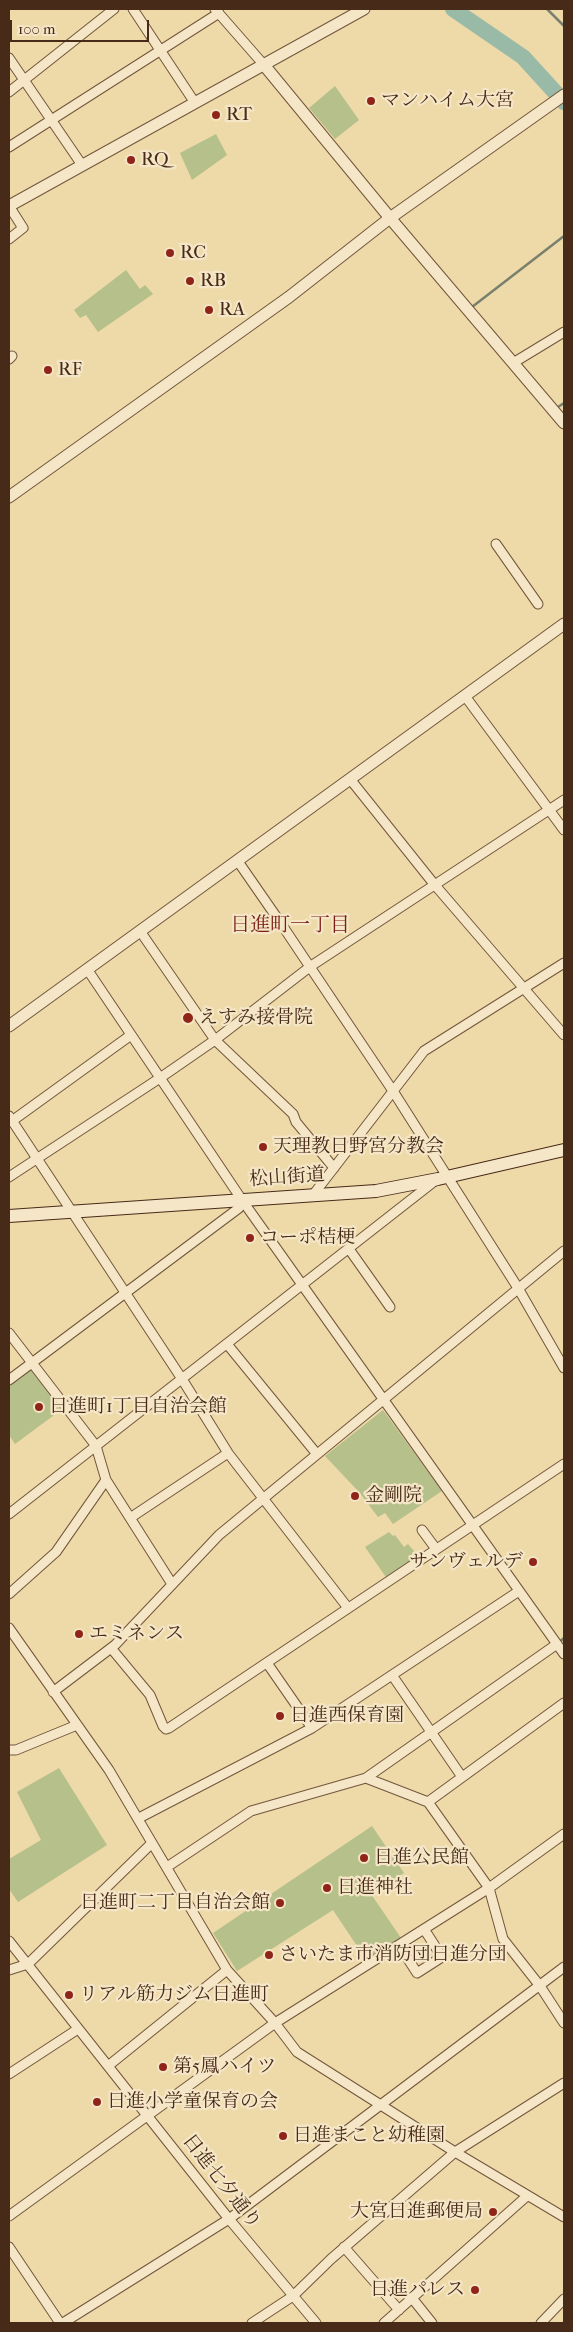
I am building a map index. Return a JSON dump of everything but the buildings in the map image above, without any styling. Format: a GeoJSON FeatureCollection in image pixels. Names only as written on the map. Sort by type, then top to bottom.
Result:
{"type":"FeatureCollection","features":[{"type":"Feature","properties":{"kind":"main road","name":"松山街道"},"geometry":{"type":"LineString","coordinates":[[9,1216],[376,1191],[443,1178],[564,1150]]}},
{"type":"Feature","properties":{"kind":"street"},"geometry":{"type":"LineString","coordinates":[[9,92],[114,9]]}},
{"type":"Feature","properties":{"kind":"street"},"geometry":{"type":"LineString","coordinates":[[133,9],[195,103]]}},
{"type":"Feature","properties":{"kind":"street"},"geometry":{"type":"LineString","coordinates":[[9,239],[24,228],[9,206],[364,9]]}},
{"type":"Feature","properties":{"kind":"street"},"geometry":{"type":"LineString","coordinates":[[9,147],[160,51],[217,11],[564,423]]}},
{"type":"Feature","properties":{"kind":"street"},"geometry":{"type":"LineString","coordinates":[[9,58],[82,166]]}},
{"type":"Feature","properties":{"kind":"street"},"geometry":{"type":"LineString","coordinates":[[9,496],[297,291],[390,218],[564,95]]}},
{"type":"Feature","properties":{"kind":"street"},"geometry":{"type":"LineString","coordinates":[[513,363],[564,332]]}},
{"type":"Feature","properties":{"kind":"street"},"geometry":{"type":"LineString","coordinates":[[496,544],[538,604]]}},
{"type":"Feature","properties":{"kind":"street"},"geometry":{"type":"LineString","coordinates":[[9,1026],[564,624]]}},
{"type":"Feature","properties":{"kind":"street"},"geometry":{"type":"LineString","coordinates":[[465,696],[564,830]]}},
{"type":"Feature","properties":{"kind":"street"},"geometry":{"type":"LineString","coordinates":[[350,779],[434,884],[524,989],[561,1025],[564,1035]]}},
{"type":"Feature","properties":{"kind":"street"},"geometry":{"type":"LineString","coordinates":[[9,1177],[215,1040],[311,966],[564,800]]}},
{"type":"Feature","properties":{"kind":"street"},"geometry":{"type":"LineString","coordinates":[[238,860],[311,966],[393,1091],[443,1178],[518,1288],[564,1368]]}},
{"type":"Feature","properties":{"kind":"street"},"geometry":{"type":"LineString","coordinates":[[140,931],[215,1040],[292,1114],[296,1122],[334,1168]]}},
{"type":"Feature","properties":{"kind":"street"},"geometry":{"type":"LineString","coordinates":[[313,1195],[424,1050],[564,963]]}},
{"type":"Feature","properties":{"kind":"street"},"geometry":{"type":"LineString","coordinates":[[87,969],[242,1200],[564,1654]]}},
{"type":"Feature","properties":{"kind":"street"},"geometry":{"type":"LineString","coordinates":[[131,1035],[10,1118],[182,1379],[228,1453],[262,1500],[348,1608]]}},
{"type":"Feature","properties":{"kind":"street"},"geometry":{"type":"LineString","coordinates":[[9,1514],[348,1249],[443,1178]]}},
{"type":"Feature","properties":{"kind":"street"},"geometry":{"type":"LineString","coordinates":[[9,1380],[239,1208],[242,1200]]}},
{"type":"Feature","properties":{"kind":"street"},"geometry":{"type":"LineString","coordinates":[[348,1249],[390,1307]]}},
{"type":"Feature","properties":{"kind":"street"},"geometry":{"type":"LineString","coordinates":[[53,1692],[112,1648],[219,1535],[564,1250]]}},
{"type":"Feature","properties":{"kind":"street"},"geometry":{"type":"LineString","coordinates":[[9,1333],[96,1446],[106,1480],[172,1584]]}},
{"type":"Feature","properties":{"kind":"street"},"geometry":{"type":"LineString","coordinates":[[227,1344],[316,1454]]}},
{"type":"Feature","properties":{"kind":"street"},"geometry":{"type":"LineString","coordinates":[[130,1518],[228,1453]]}},
{"type":"Feature","properties":{"kind":"street"},"geometry":{"type":"LineString","coordinates":[[112,1648],[150,1695],[166,1729],[267,1664],[564,1464]]}},
{"type":"Feature","properties":{"kind":"street"},"geometry":{"type":"LineString","coordinates":[[9,1594],[56,1552],[106,1480]]}},
{"type":"Feature","properties":{"kind":"street"},"geometry":{"type":"LineString","coordinates":[[422,1530],[436,1549]]}},
{"type":"Feature","properties":{"kind":"street"},"geometry":{"type":"LineString","coordinates":[[139,1818],[312,1728],[519,1591]]}},
{"type":"Feature","properties":{"kind":"street"},"geometry":{"type":"LineString","coordinates":[[9,1628],[13,1645],[53,1692],[139,1818],[227,1970],[275,2023],[297,2052],[455,2152],[564,2217]]}},
{"type":"Feature","properties":{"kind":"street"},"geometry":{"type":"LineString","coordinates":[[167,1867],[251,1811],[366,1778],[557,1644]]}},
{"type":"Feature","properties":{"kind":"street"},"geometry":{"type":"LineString","coordinates":[[267,1664],[312,1728]]}},
{"type":"Feature","properties":{"kind":"street"},"geometry":{"type":"LineString","coordinates":[[392,1675],[462,1777]]}},
{"type":"Feature","properties":{"kind":"street"},"geometry":{"type":"LineString","coordinates":[[428,1802],[564,1702]]}},
{"type":"Feature","properties":{"kind":"street"},"geometry":{"type":"LineString","coordinates":[[9,1750],[16,1750],[77,1725]]}},
{"type":"Feature","properties":{"kind":"street"},"geometry":{"type":"LineString","coordinates":[[366,1778],[428,1802],[489,1888],[502,1939],[540,1986],[564,2023]]}},
{"type":"Feature","properties":{"kind":"street"},"geometry":{"type":"LineString","coordinates":[[9,2216],[275,2023],[489,1888],[564,1834]]}},
{"type":"Feature","properties":{"kind":"street"},"geometry":{"type":"LineString","coordinates":[[9,1970],[28,1964],[152,1843]]}},
{"type":"Feature","properties":{"kind":"street"},"geometry":{"type":"LineString","coordinates":[[399,1945],[417,1973],[442,1958],[424,1929]]}},
{"type":"Feature","properties":{"kind":"street","name":"日進七夕通り"},"geometry":{"type":"LineString","coordinates":[[9,1941],[229,2219],[316,2323]]}},
{"type":"Feature","properties":{"kind":"street"},"geometry":{"type":"LineString","coordinates":[[9,2247],[61,2323],[229,2219],[564,1967]]}},
{"type":"Feature","properties":{"kind":"street"},"geometry":{"type":"LineString","coordinates":[[108,2066],[227,1970]]}},
{"type":"Feature","properties":{"kind":"street"},"geometry":{"type":"LineString","coordinates":[[9,2074],[78,2029]]}},
{"type":"Feature","properties":{"kind":"street"},"geometry":{"type":"LineString","coordinates":[[252,2323],[293,2296],[344,2247],[455,2152],[564,2084]]}},
{"type":"Feature","properties":{"kind":"street"},"geometry":{"type":"LineString","coordinates":[[387,2322],[527,2196]]}},
{"type":"Feature","properties":{"kind":"street"},"geometry":{"type":"LineString","coordinates":[[344,2247],[399,2310]]}},
{"type":"Feature","properties":{"kind":"street"},"geometry":{"type":"LineString","coordinates":[[412,2298],[432,2323]]}},
{"type":"Feature","properties":{"kind":"street"},"geometry":{"type":"LineString","coordinates":[[540,2323],[564,2299]]}},
{"type":"Feature","properties":{"kind":"green space"},"geometry":{"type":"Polygon","coordinates":[[[335,86],[359,120],[335,139],[309,108],[335,86]]]}},
{"type":"Feature","properties":{"kind":"green space"},"geometry":{"type":"Polygon","coordinates":[[[216,134],[227,155],[192,180],[180,153],[216,134]]]}},
{"type":"Feature","properties":{"kind":"green space"},"geometry":{"type":"Polygon","coordinates":[[[126,270],[140,289],[145,285],[153,294],[98,332],[86,315],[80,318],[74,310],[126,270]]]}},
{"type":"Feature","properties":{"kind":"green space"},"geometry":{"type":"Polygon","coordinates":[[[32,1364],[65,1407],[15,1444],[9,1435],[9,1381],[32,1364]]]}},
{"type":"Feature","properties":{"kind":"green space"},"geometry":{"type":"Polygon","coordinates":[[[383,1410],[442,1491],[393,1524],[385,1513],[378,1517],[359,1492],[325,1456],[383,1410]]]}},
{"type":"Feature","properties":{"kind":"green space"},"geometry":{"type":"Polygon","coordinates":[[[389,1532],[393,1536],[395,1535],[404,1547],[408,1544],[420,1558],[388,1580],[365,1547],[389,1532]]]}},
{"type":"Feature","properties":{"kind":"green space"},"geometry":{"type":"Polygon","coordinates":[[[59,1768],[107,1845],[18,1902],[9,1889],[9,1859],[41,1840],[17,1792],[59,1768]]]}},
{"type":"Feature","properties":{"kind":"green space"},"geometry":{"type":"Polygon","coordinates":[[[372,1826],[404,1873],[371,1894],[401,1938],[367,1961],[333,1910],[237,1971],[213,1933],[372,1826]]]}},
{"type":"Feature","properties":{"kind":"waterway"},"geometry":{"type":"LineString","coordinates":[[453,9],[523,57],[564,102]]}},
{"type":"Feature","properties":{"kind":"waterway"},"geometry":{"type":"LineString","coordinates":[[547,9],[564,26]]}},
{"type":"Feature","properties":{"kind":"waterway"},"geometry":{"type":"LineString","coordinates":[[472,307],[564,236]]}},
{"type":"Feature","properties":{"kind":"waterway"},"geometry":{"type":"LineString","coordinates":[[558,407],[564,403]]}},
{"type":"Feature","properties":{"kind":"waterway"},"geometry":{"type":"LineString","coordinates":[[558,1643],[564,1638]]}},
{"type":"Feature","properties":{"kind":"place","name":"マンハイム大宮"},"geometry":{"type":"Point","coordinates":[371,101]}},
{"type":"Feature","properties":{"kind":"place","name":"RT"},"geometry":{"type":"Point","coordinates":[216,115]}},
{"type":"Feature","properties":{"kind":"place","name":"RQ"},"geometry":{"type":"Point","coordinates":[131,160]}},
{"type":"Feature","properties":{"kind":"place","name":"RC"},"geometry":{"type":"Point","coordinates":[170,253]}},
{"type":"Feature","properties":{"kind":"place","name":"RB"},"geometry":{"type":"Point","coordinates":[190,281]}},
{"type":"Feature","properties":{"kind":"place","name":"RA"},"geometry":{"type":"Point","coordinates":[209,310]}},
{"type":"Feature","properties":{"kind":"place","name":"RF"},"geometry":{"type":"Point","coordinates":[48,370]}},
{"type":"Feature","properties":{"kind":"place","name":"えすみ接骨院"},"geometry":{"type":"Point","coordinates":[188,1018]}},
{"type":"Feature","properties":{"kind":"place","name":"天理教日野宮分教会"},"geometry":{"type":"Point","coordinates":[263,1147]}},
{"type":"Feature","properties":{"kind":"place","name":"コーポ桔梗"},"geometry":{"type":"Point","coordinates":[250,1238]}},
{"type":"Feature","properties":{"kind":"place","name":"日進町1丁目自治会館"},"geometry":{"type":"Point","coordinates":[39,1407]}},
{"type":"Feature","properties":{"kind":"place","name":"金剛院"},"geometry":{"type":"Point","coordinates":[355,1496]}},
{"type":"Feature","properties":{"kind":"place","name":"サンヴェルデ"},"geometry":{"type":"Point","coordinates":[533,1562]}},
{"type":"Feature","properties":{"kind":"place","name":"エミネンス"},"geometry":{"type":"Point","coordinates":[79,1634]}},
{"type":"Feature","properties":{"kind":"place","name":"日進西保育園"},"geometry":{"type":"Point","coordinates":[280,1716]}},
{"type":"Feature","properties":{"kind":"place","name":"日進公民館"},"geometry":{"type":"Point","coordinates":[364,1858]}},
{"type":"Feature","properties":{"kind":"place","name":"日進神社"},"geometry":{"type":"Point","coordinates":[327,1888]}},
{"type":"Feature","properties":{"kind":"place","name":"日進町二丁目自治会館"},"geometry":{"type":"Point","coordinates":[280,1903]}},
{"type":"Feature","properties":{"kind":"place","name":"さいたま市消防団日進分団"},"geometry":{"type":"Point","coordinates":[269,1955]}},
{"type":"Feature","properties":{"kind":"place","name":"リアル筋力ジム日進町"},"geometry":{"type":"Point","coordinates":[69,1995]}},
{"type":"Feature","properties":{"kind":"place","name":"第5鳳ハイツ"},"geometry":{"type":"Point","coordinates":[163,2067]}},
{"type":"Feature","properties":{"kind":"place","name":"日進小学童保育の会"},"geometry":{"type":"Point","coordinates":[97,2102]}},
{"type":"Feature","properties":{"kind":"place","name":"日進まこと幼稚園"},"geometry":{"type":"Point","coordinates":[283,2136]}},
{"type":"Feature","properties":{"kind":"place","name":"大宮日進郵便局"},"geometry":{"type":"Point","coordinates":[493,2212]}},
{"type":"Feature","properties":{"kind":"place","name":"日進パレス"},"geometry":{"type":"Point","coordinates":[475,2290]}},
{"type":"Feature","properties":{"kind":"district","name":"日進町一丁目"},"geometry":{"type":"Point","coordinates":[290,926]}}]}
